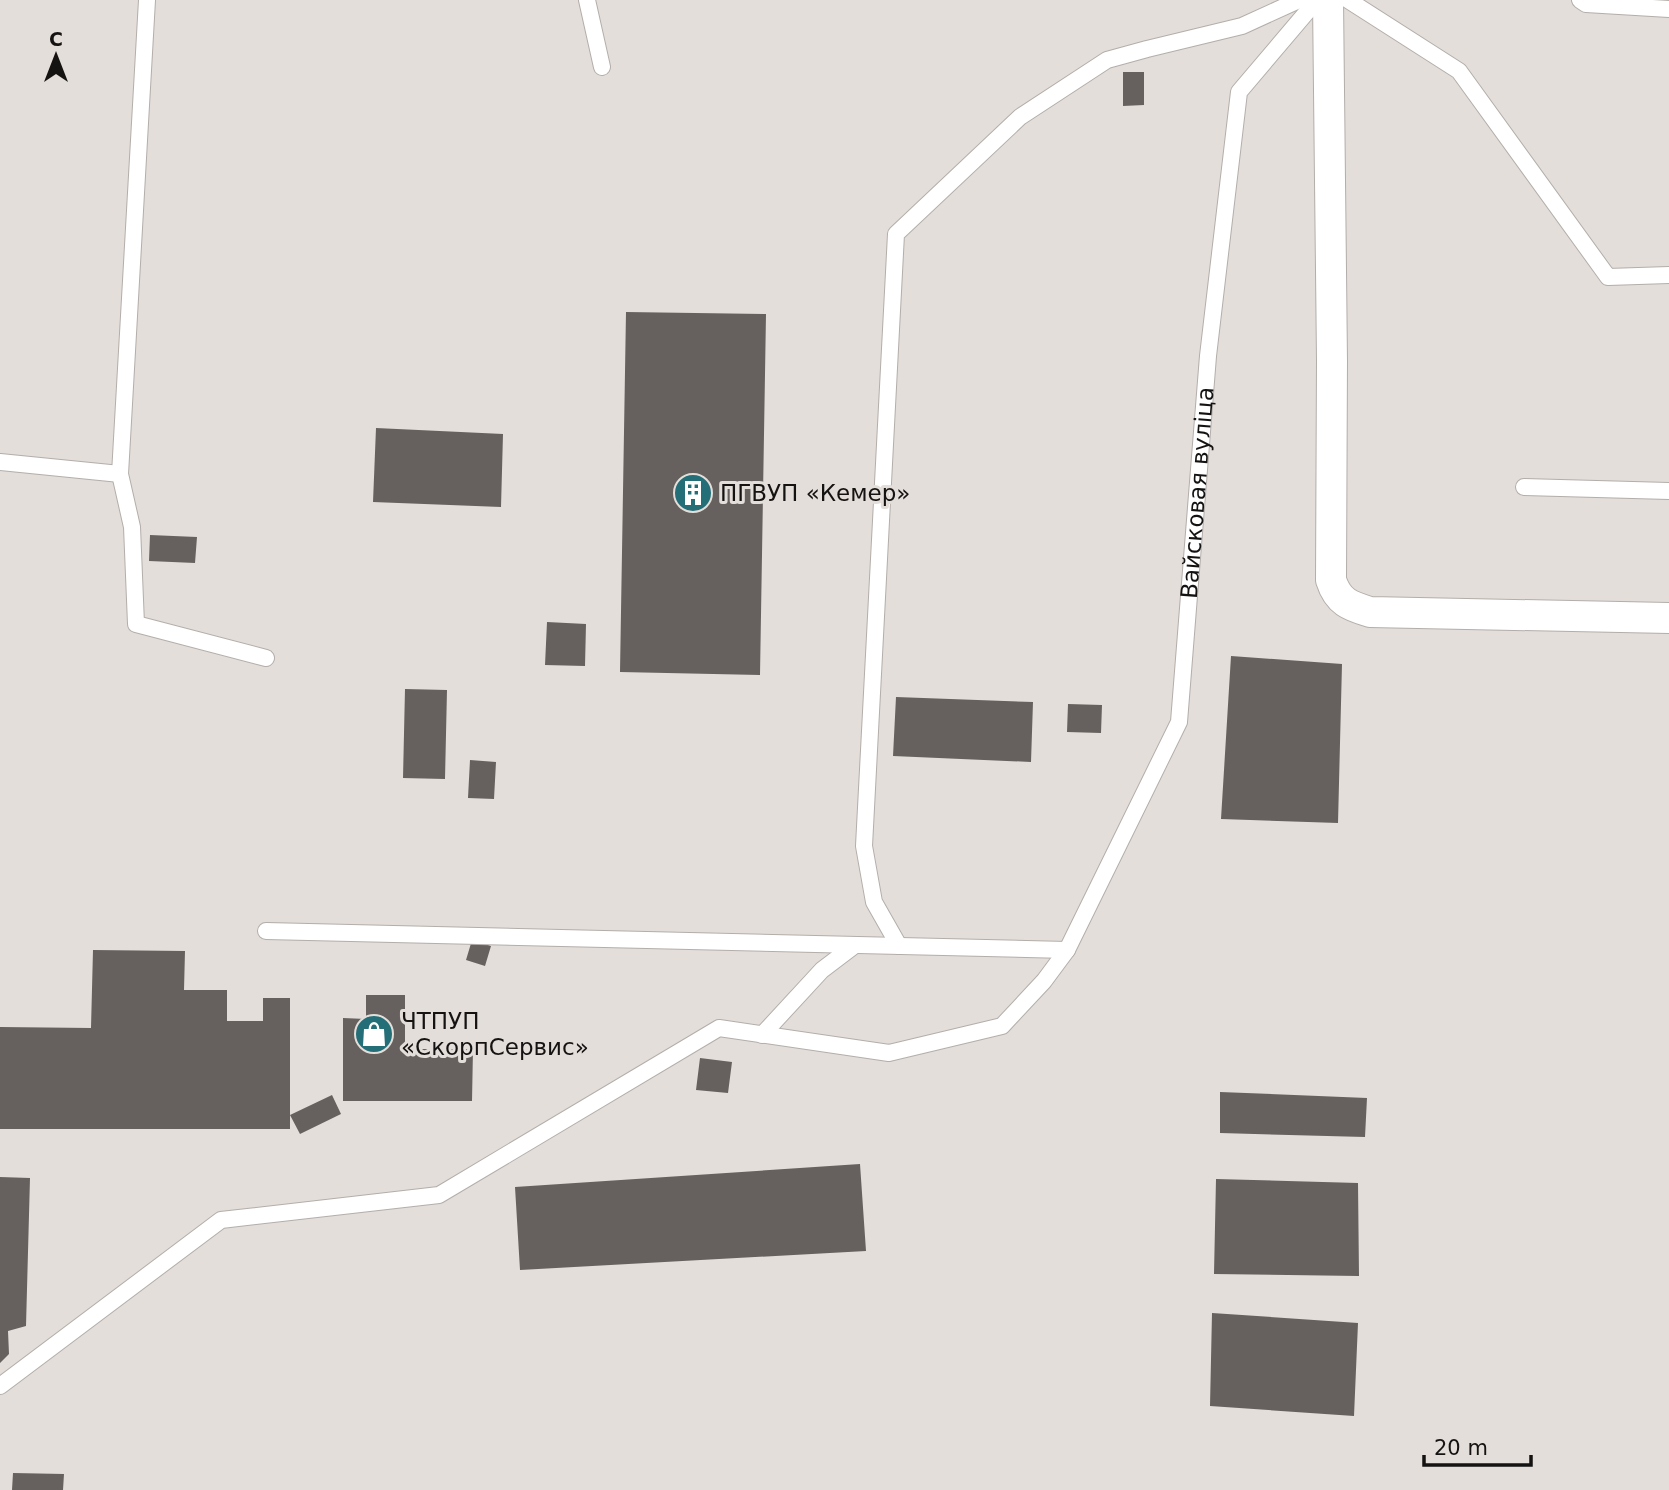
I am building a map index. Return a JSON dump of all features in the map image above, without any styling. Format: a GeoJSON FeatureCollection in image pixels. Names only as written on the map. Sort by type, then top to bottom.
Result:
{"type":"FeatureCollection","features":[{"type":"Feature","properties":{"kind":"street"},"geometry":{"type":"LineString","coordinates":[[1328,0],[1332,361],[1331,580],[1335,592],[1350,606],[1370,612],[1669,618]]}},
{"type":"Feature","properties":{"kind":"lane"},"geometry":{"type":"LineString","coordinates":[[147,0],[120,474],[132,527],[136,624],[266,658]]}},
{"type":"Feature","properties":{"kind":"lane"},"geometry":{"type":"LineString","coordinates":[[587,0],[602,67]]}},
{"type":"Feature","properties":{"kind":"lane"},"geometry":{"type":"LineString","coordinates":[[899,946],[874,902],[864,846],[896,234],[1020,117],[1107,61],[1242,26],[1299,0]]}},
{"type":"Feature","properties":{"kind":"lane","name":"Вайсковая вуліца"},"geometry":{"type":"LineString","coordinates":[[0,1386],[221,1220],[439,1195],[719,1028],[889,1054],[1002,1026],[1044,981],[1067,950],[1179,722],[1208,356],[1239,92],[1317,0]]}},
{"type":"Feature","properties":{"kind":"lane"},"geometry":{"type":"LineString","coordinates":[[1348,0],[1459,71],[1608,277],[1669,275]]}},
{"type":"Feature","properties":{"kind":"lane"},"geometry":{"type":"LineString","coordinates":[[1580,0],[1586,4],[1669,9]]}},
{"type":"Feature","properties":{"kind":"lane"},"geometry":{"type":"LineString","coordinates":[[0,462],[120,474]]}},
{"type":"Feature","properties":{"kind":"lane"},"geometry":{"type":"LineString","coordinates":[[1524,487],[1669,491]]}},
{"type":"Feature","properties":{"kind":"lane"},"geometry":{"type":"LineString","coordinates":[[266,932],[1067,950]]}},
{"type":"Feature","properties":{"kind":"lane"},"geometry":{"type":"LineString","coordinates":[[762,1035],[822,970],[855,944]]}},
{"type":"Feature","properties":{"kind":"building"},"geometry":{"type":"Polygon","coordinates":[[[1123,72],[1144,72],[1144,105],[1123,106],[1123,72]]]}},
{"type":"Feature","properties":{"kind":"building","name":"ПГВУП «Кемер»"},"geometry":{"type":"Polygon","coordinates":[[[626,312],[766,314],[760,675],[620,672],[626,312]]]}},
{"type":"Feature","properties":{"kind":"building"},"geometry":{"type":"Polygon","coordinates":[[[376,428],[503,434],[501,507],[373,502],[376,428]]]}},
{"type":"Feature","properties":{"kind":"building"},"geometry":{"type":"Polygon","coordinates":[[[150,535],[197,537],[195,563],[149,561],[150,535]]]}},
{"type":"Feature","properties":{"kind":"building"},"geometry":{"type":"Polygon","coordinates":[[[547,622],[586,624],[585,666],[545,665],[547,622]]]}},
{"type":"Feature","properties":{"kind":"building"},"geometry":{"type":"Polygon","coordinates":[[[1231,656],[1342,664],[1338,823],[1221,819],[1231,656]]]}},
{"type":"Feature","properties":{"kind":"building"},"geometry":{"type":"Polygon","coordinates":[[[405,689],[447,690],[445,779],[403,778],[405,689]]]}},
{"type":"Feature","properties":{"kind":"building"},"geometry":{"type":"Polygon","coordinates":[[[896,697],[1033,702],[1031,762],[893,756],[896,697]]]}},
{"type":"Feature","properties":{"kind":"building"},"geometry":{"type":"Polygon","coordinates":[[[1068,704],[1102,705],[1101,733],[1067,732],[1068,704]]]}},
{"type":"Feature","properties":{"kind":"building"},"geometry":{"type":"Polygon","coordinates":[[[470,760],[496,762],[494,799],[468,798],[470,760]]]}},
{"type":"Feature","properties":{"kind":"building"},"geometry":{"type":"Polygon","coordinates":[[[472,940],[491,946],[485,966],[466,960],[472,940]]]}},
{"type":"Feature","properties":{"kind":"building"},"geometry":{"type":"Polygon","coordinates":[[[93,950],[185,951],[184,990],[227,990],[227,1021],[263,1021],[263,998],[290,998],[290,1129],[0,1129],[0,1027],[91,1028],[93,950]]]}},
{"type":"Feature","properties":{"kind":"building","name":"ЧТПУП «СкорпСервис»"},"geometry":{"type":"Polygon","coordinates":[[[366,995],[405,995],[405,1049],[473,1049],[472,1101],[343,1101],[343,1018],[366,1019],[366,995]]]}},
{"type":"Feature","properties":{"kind":"building"},"geometry":{"type":"Polygon","coordinates":[[[700,1058],[732,1062],[728,1093],[696,1090],[700,1058]]]}},
{"type":"Feature","properties":{"kind":"building"},"geometry":{"type":"Polygon","coordinates":[[[1220,1092],[1367,1098],[1365,1137],[1220,1133],[1220,1092]]]}},
{"type":"Feature","properties":{"kind":"building"},"geometry":{"type":"Polygon","coordinates":[[[332,1095],[341,1114],[300,1134],[290,1115],[332,1095]]]}},
{"type":"Feature","properties":{"kind":"building"},"geometry":{"type":"Polygon","coordinates":[[[860,1164],[866,1251],[520,1270],[515,1187],[860,1164]]]}},
{"type":"Feature","properties":{"kind":"building"},"geometry":{"type":"Polygon","coordinates":[[[0,1177],[30,1178],[26,1326],[8,1331],[9,1354],[0,1363],[0,1177]]]}},
{"type":"Feature","properties":{"kind":"building"},"geometry":{"type":"Polygon","coordinates":[[[1216,1179],[1358,1183],[1359,1276],[1214,1274],[1216,1179]]]}},
{"type":"Feature","properties":{"kind":"building"},"geometry":{"type":"Polygon","coordinates":[[[1212,1313],[1358,1323],[1354,1416],[1210,1406],[1212,1313]]]}},
{"type":"Feature","properties":{"kind":"building"},"geometry":{"type":"Polygon","coordinates":[[[13,1473],[64,1474],[63,1490],[12,1490],[13,1473]]]}},
{"type":"Feature","properties":{"kind":"place","name":"ПГВУП «Кемер»"},"geometry":{"type":"Point","coordinates":[693,493]}},
{"type":"Feature","properties":{"kind":"place","name":"ЧТПУП «СкорпСервис»"},"geometry":{"type":"Point","coordinates":[374,1034]}}]}
